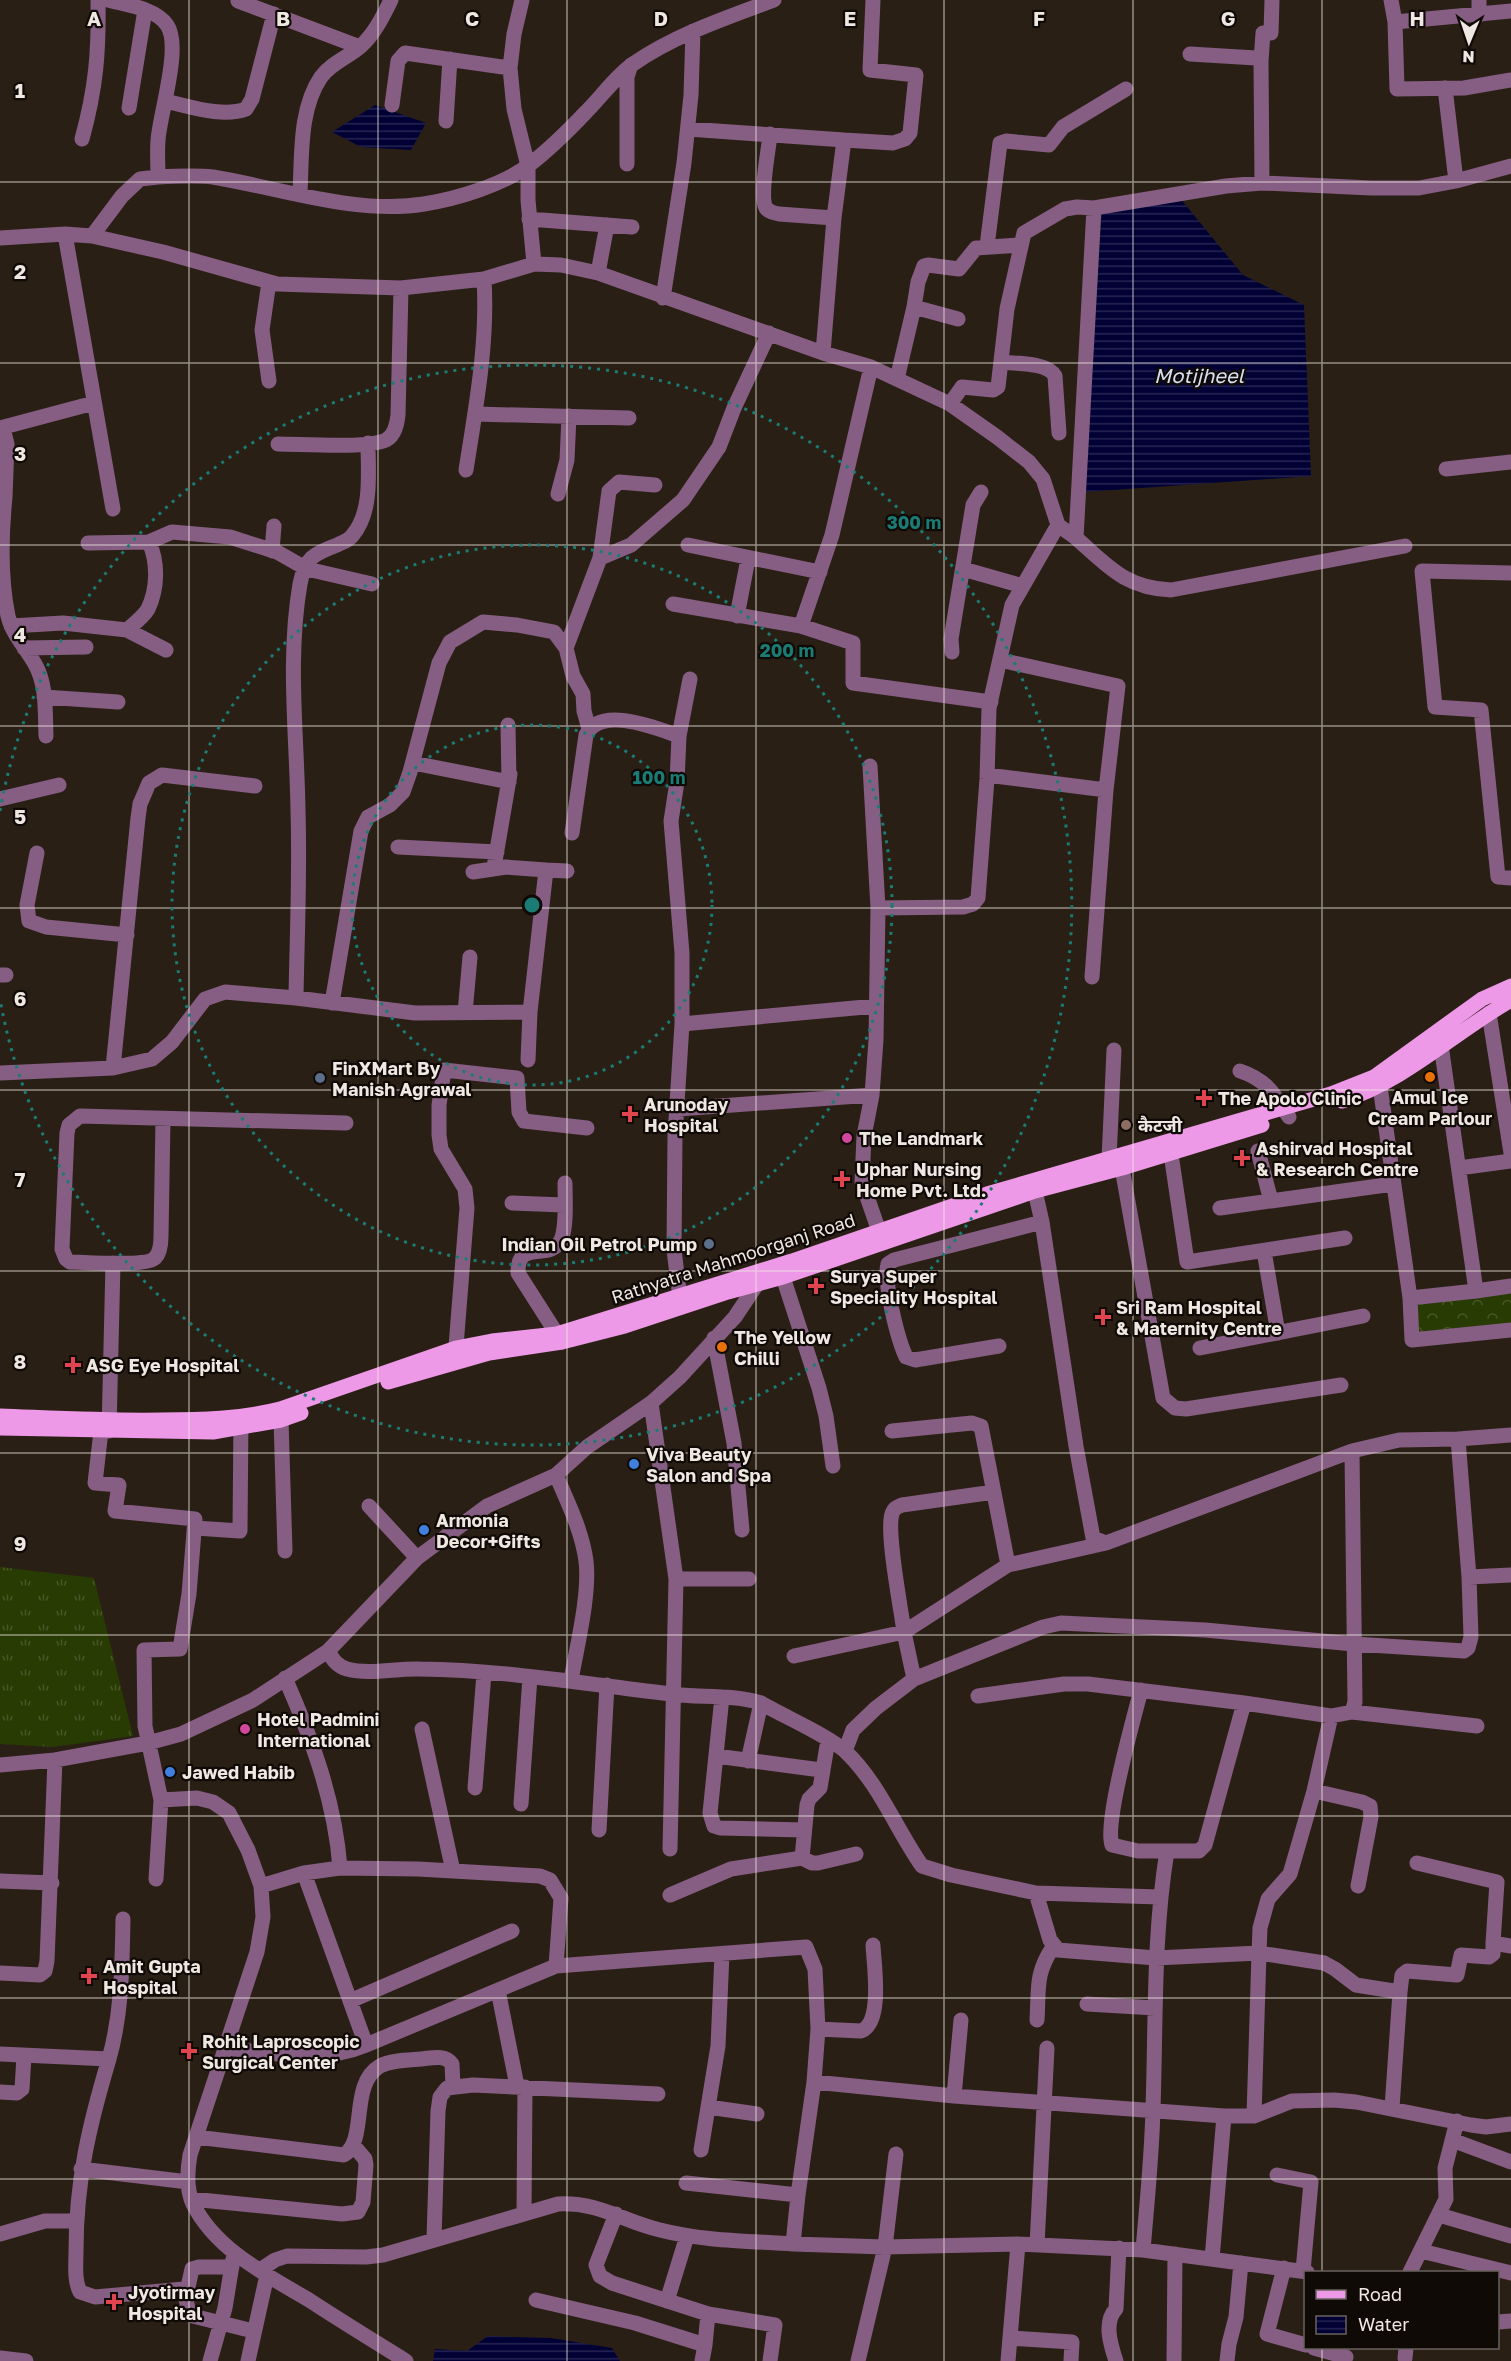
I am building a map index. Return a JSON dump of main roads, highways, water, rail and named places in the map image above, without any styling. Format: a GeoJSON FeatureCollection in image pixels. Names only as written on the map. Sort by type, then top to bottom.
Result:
{"type":"FeatureCollection","features":[{"type":"Feature","properties":{"kind":"main road","name":"Rathyatra Mahmoorganj Road"},"geometry":{"type":"LineString","coordinates":[[1,1427],[106,1427],[213,1432],[455,1355],[489,1353],[625,1326],[680,1302],[881,1237],[987,1194],[1116,1164],[1185,1135],[1286,1113],[1374,1077],[1482,999],[1511,986]]}},
{"type":"Feature","properties":{"kind":"main road"},"geometry":{"type":"LineString","coordinates":[[755,1279],[783,1277],[881,1237],[1116,1164],[1171,1154],[1286,1113],[1347,1099],[1380,1086],[1489,1012],[1511,1000]]}},
{"type":"Feature","properties":{"kind":"main road","name":"Rathyatra Mahmoorganj Road"},"geometry":{"type":"LineString","coordinates":[[241,1423],[281,1420],[455,1355]]}},
{"type":"Feature","properties":{"kind":"water"},"geometry":{"type":"Polygon","coordinates":[[[375,105],[426,123],[411,150],[361,147],[332,132],[375,105]]]}},
{"type":"Feature","properties":{"kind":"water","name":"Motijheel"},"geometry":{"type":"Polygon","coordinates":[[[1179,197],[1243,275],[1304,305],[1311,476],[1084,492],[1102,208],[1179,197]]]}},
{"type":"Feature","properties":{"kind":"water"},"geometry":{"type":"Polygon","coordinates":[[[488,2336],[551,2338],[612,2348],[620,2361],[433,2361],[435,2349],[467,2351],[488,2336]]]}},
{"type":"Feature","properties":{"kind":"place","name":"Amul Ice Cream Parlour"},"geometry":{"type":"Point","coordinates":[1430,1077]}},
{"type":"Feature","properties":{"kind":"place","name":"FinXMart By Manish Agrawal"},"geometry":{"type":"Point","coordinates":[320,1078]}},
{"type":"Feature","properties":{"kind":"place","name":"The Apolo Clinic"},"geometry":{"type":"Point","coordinates":[1204,1098]}},
{"type":"Feature","properties":{"kind":"place","name":"Arunoday Hospital"},"geometry":{"type":"Point","coordinates":[630,1114]}},
{"type":"Feature","properties":{"kind":"place","name":"कैटजी"},"geometry":{"type":"Point","coordinates":[1126,1125]}},
{"type":"Feature","properties":{"kind":"place","name":"The Landmark"},"geometry":{"type":"Point","coordinates":[847,1138]}},
{"type":"Feature","properties":{"kind":"place","name":"Ashirvad Hospital & Research Centre"},"geometry":{"type":"Point","coordinates":[1242,1158]}},
{"type":"Feature","properties":{"kind":"place","name":"Uphar Nursing Home Pvt. Ltd."},"geometry":{"type":"Point","coordinates":[842,1179]}},
{"type":"Feature","properties":{"kind":"place","name":"Indian Oil Petrol Pump"},"geometry":{"type":"Point","coordinates":[709,1244]}},
{"type":"Feature","properties":{"kind":"place","name":"Surya Super Speciality Hospital"},"geometry":{"type":"Point","coordinates":[816,1286]}},
{"type":"Feature","properties":{"kind":"place","name":"Sri Ram Hospital & Maternity Centre"},"geometry":{"type":"Point","coordinates":[1103,1317]}},
{"type":"Feature","properties":{"kind":"place","name":"The Yellow Chilli"},"geometry":{"type":"Point","coordinates":[722,1347]}},
{"type":"Feature","properties":{"kind":"place","name":"ASG Eye Hospital"},"geometry":{"type":"Point","coordinates":[73,1365]}},
{"type":"Feature","properties":{"kind":"place","name":"Viva Beauty Salon and Spa"},"geometry":{"type":"Point","coordinates":[634,1464]}},
{"type":"Feature","properties":{"kind":"place","name":"Armonia Decor+Gifts"},"geometry":{"type":"Point","coordinates":[424,1530]}},
{"type":"Feature","properties":{"kind":"place","name":"Hotel Padmini International"},"geometry":{"type":"Point","coordinates":[245,1729]}},
{"type":"Feature","properties":{"kind":"place","name":"Jawed Habib"},"geometry":{"type":"Point","coordinates":[170,1772]}},
{"type":"Feature","properties":{"kind":"place","name":"Amit Gupta Hospital"},"geometry":{"type":"Point","coordinates":[89,1976]}},
{"type":"Feature","properties":{"kind":"place","name":"Rohit Laproscopic Surgical Center"},"geometry":{"type":"Point","coordinates":[189,2051]}},
{"type":"Feature","properties":{"kind":"place","name":"Jyotirmay Hospital"},"geometry":{"type":"Point","coordinates":[114,2302]}}]}
